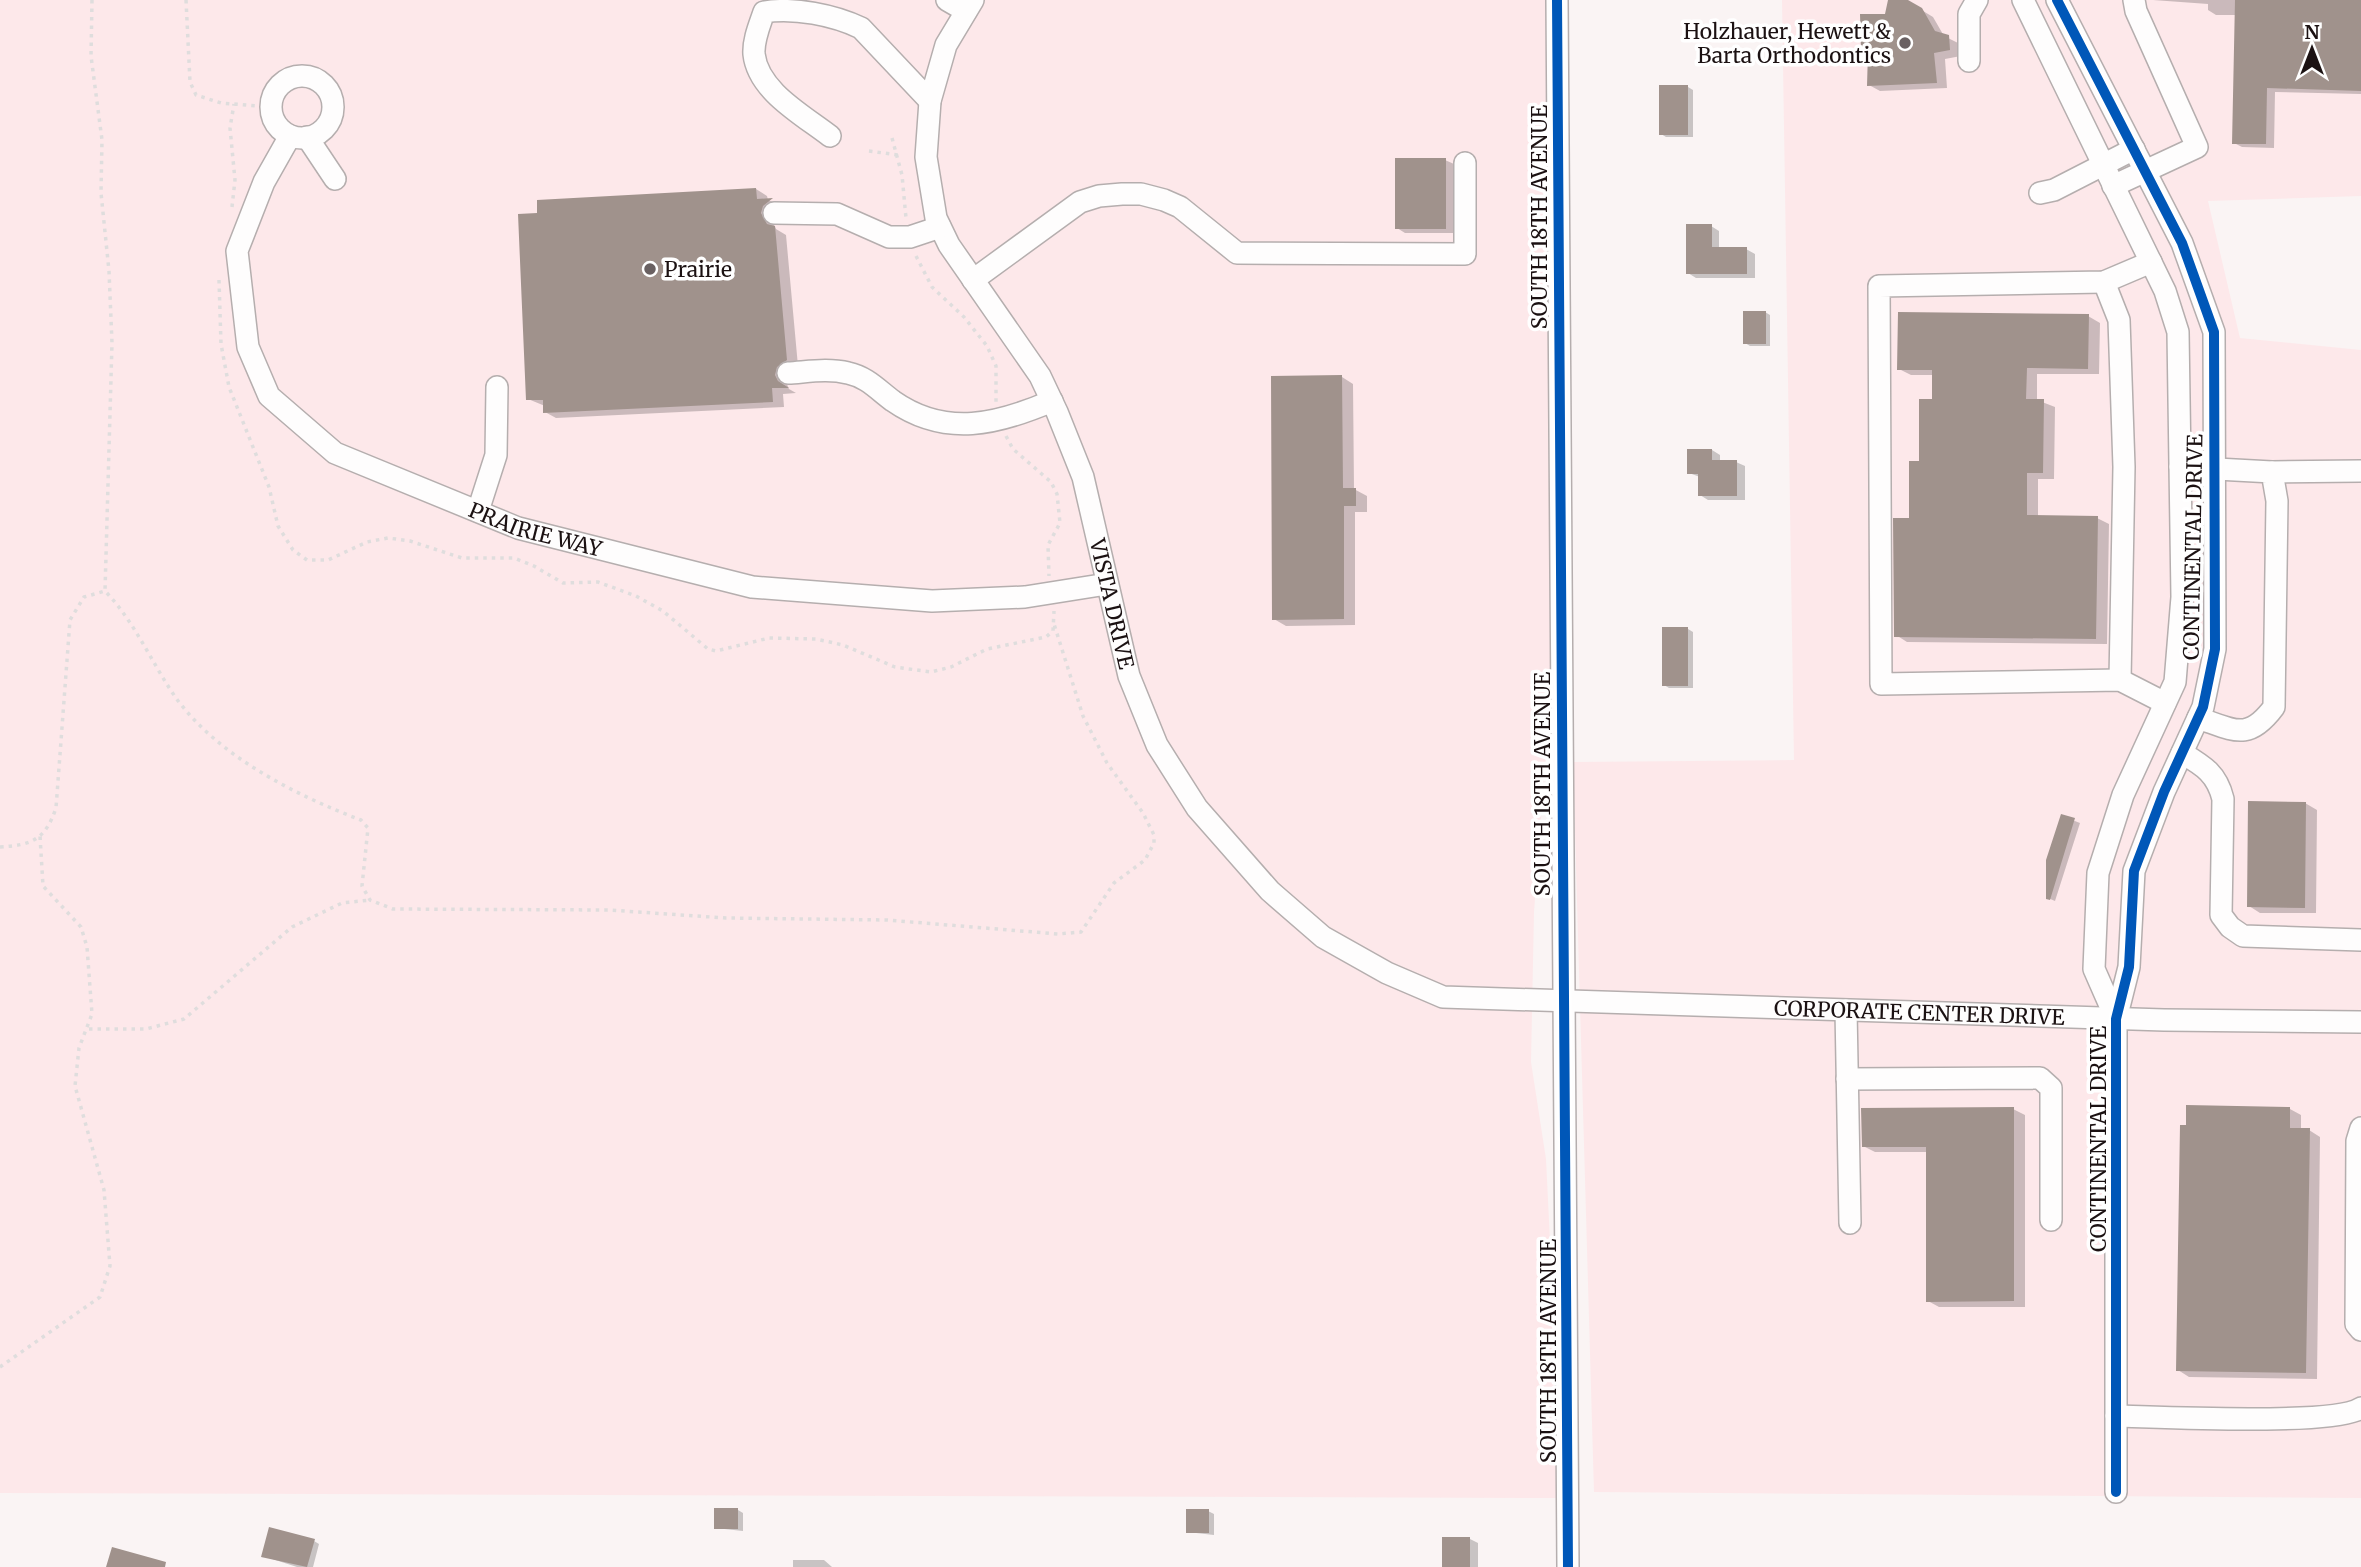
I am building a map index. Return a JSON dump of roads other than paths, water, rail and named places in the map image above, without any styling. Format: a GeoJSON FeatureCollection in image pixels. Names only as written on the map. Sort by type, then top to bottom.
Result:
{"type":"FeatureCollection","features":[{"type":"Feature","properties":{"kind":"street"},"geometry":{"type":"LineString","coordinates":[[947,0],[969,6]]}},
{"type":"Feature","properties":{"kind":"street","name":"SOUTH 18TH AVENUE"},"geometry":{"type":"LineString","coordinates":[[1557,0],[1568,1567]]}},
{"type":"Feature","properties":{"kind":"street"},"geometry":{"type":"LineString","coordinates":[[1969,61],[1969,14],[1977,0]]}},
{"type":"Feature","properties":{"kind":"street","name":"CONTINENTAL DRIVE"},"geometry":{"type":"LineString","coordinates":[[2023,0],[2165,291],[2178,332],[2182,597],[2175,682],[2123,796],[2098,873],[2094,969],[2116,1019]]}},
{"type":"Feature","properties":{"kind":"street","name":"CONTINENTAL DRIVE"},"geometry":{"type":"LineString","coordinates":[[2057,0],[2182,243],[2214,332],[2215,649],[2197,718],[2134,871],[2129,967],[2116,1019],[2116,1492]]}},
{"type":"Feature","properties":{"kind":"street"},"geometry":{"type":"LineString","coordinates":[[2113,186],[2197,146],[2136,11],[2134,0]]}},
{"type":"Feature","properties":{"kind":"street","name":"VISTA DRIVE"},"geometry":{"type":"LineString","coordinates":[[969,6],[946,45],[930,101],[926,158],[940,227],[1022,348],[1052,401],[1083,477],[1129,676],[1157,745],[1197,808],[1270,891],[1323,937],[1387,974],[1443,997],[1562,1002]]}},
{"type":"Feature","properties":{"kind":"street"},"geometry":{"type":"LineString","coordinates":[[830,136],[773,91],[760,69],[754,54],[764,12],[784,8],[848,22],[861,28],[930,101]]}},
{"type":"Feature","properties":{"kind":"street","name":"PRAIRIE WAY"},"geometry":{"type":"LineString","coordinates":[[335,179],[299,136],[264,182],[237,251],[248,347],[270,396],[335,453],[518,528],[752,587],[932,601],[1025,597],[1107,584]]}},
{"type":"Feature","properties":{"kind":"street"},"geometry":{"type":"LineString","coordinates":[[2040,193],[2134,149]]}},
{"type":"Feature","properties":{"kind":"street"},"geometry":{"type":"LineString","coordinates":[[974,279],[1080,202],[1099,196],[1122,194],[1141,194],[1180,207],[1237,253],[1465,254],[1465,163]]}},
{"type":"Feature","properties":{"kind":"street"},"geometry":{"type":"LineString","coordinates":[[774,213],[837,214],[889,237],[910,237],[940,227]]}},
{"type":"Feature","properties":{"kind":"street"},"geometry":{"type":"LineString","coordinates":[[2151,262],[2104,282],[1879,286],[1881,684],[2120,680],[2165,703]]}},
{"type":"Feature","properties":{"kind":"street"},"geometry":{"type":"LineString","coordinates":[[2104,282],[2119,320],[2124,467],[2120,680]]}},
{"type":"Feature","properties":{"kind":"street"},"geometry":{"type":"LineString","coordinates":[[788,373],[848,373],[865,379],[914,413],[954,425],[976,426],[1000,421],[1052,401]]}},
{"type":"Feature","properties":{"kind":"street"},"geometry":{"type":"LineString","coordinates":[[478,511],[496,455],[497,387]]}},
{"type":"Feature","properties":{"kind":"street"},"geometry":{"type":"LineString","coordinates":[[2180,467],[2272,472],[2361,471]]}},
{"type":"Feature","properties":{"kind":"street"},"geometry":{"type":"LineString","coordinates":[[2197,718],[2240,732],[2260,725],[2274,707],[2277,500],[2272,472]]}},
{"type":"Feature","properties":{"kind":"street"},"geometry":{"type":"LineString","coordinates":[[2182,753],[2207,768],[2219,782],[2223,799],[2221,915],[2230,927],[2244,936],[2361,940]]}},
{"type":"Feature","properties":{"kind":"street","name":"CORPORATE CENTER DRIVE"},"geometry":{"type":"LineString","coordinates":[[1562,1002],[2116,1019],[2361,1021]]}},
{"type":"Feature","properties":{"kind":"street"},"geometry":{"type":"LineString","coordinates":[[1846,1010],[1850,1223]]}},
{"type":"Feature","properties":{"kind":"street"},"geometry":{"type":"LineString","coordinates":[[1847,1079],[2040,1078],[2051,1088],[2051,1220]]}},
{"type":"Feature","properties":{"kind":"street"},"geometry":{"type":"LineString","coordinates":[[2361,1128],[2357,1141],[2356,1311],[2356,1324],[2361,1330]]}},
{"type":"Feature","properties":{"kind":"street"},"geometry":{"type":"LineString","coordinates":[[2116,1416],[2308,1418],[2352,1414],[2361,1408]]}},
{"type":"Feature","properties":{"kind":"place","name":"Holzhauer, Hewett & Barta Orthodontics"},"geometry":{"type":"Point","coordinates":[1905,43]}},
{"type":"Feature","properties":{"kind":"place","name":"Prairie"},"geometry":{"type":"Point","coordinates":[650,269]}}]}
